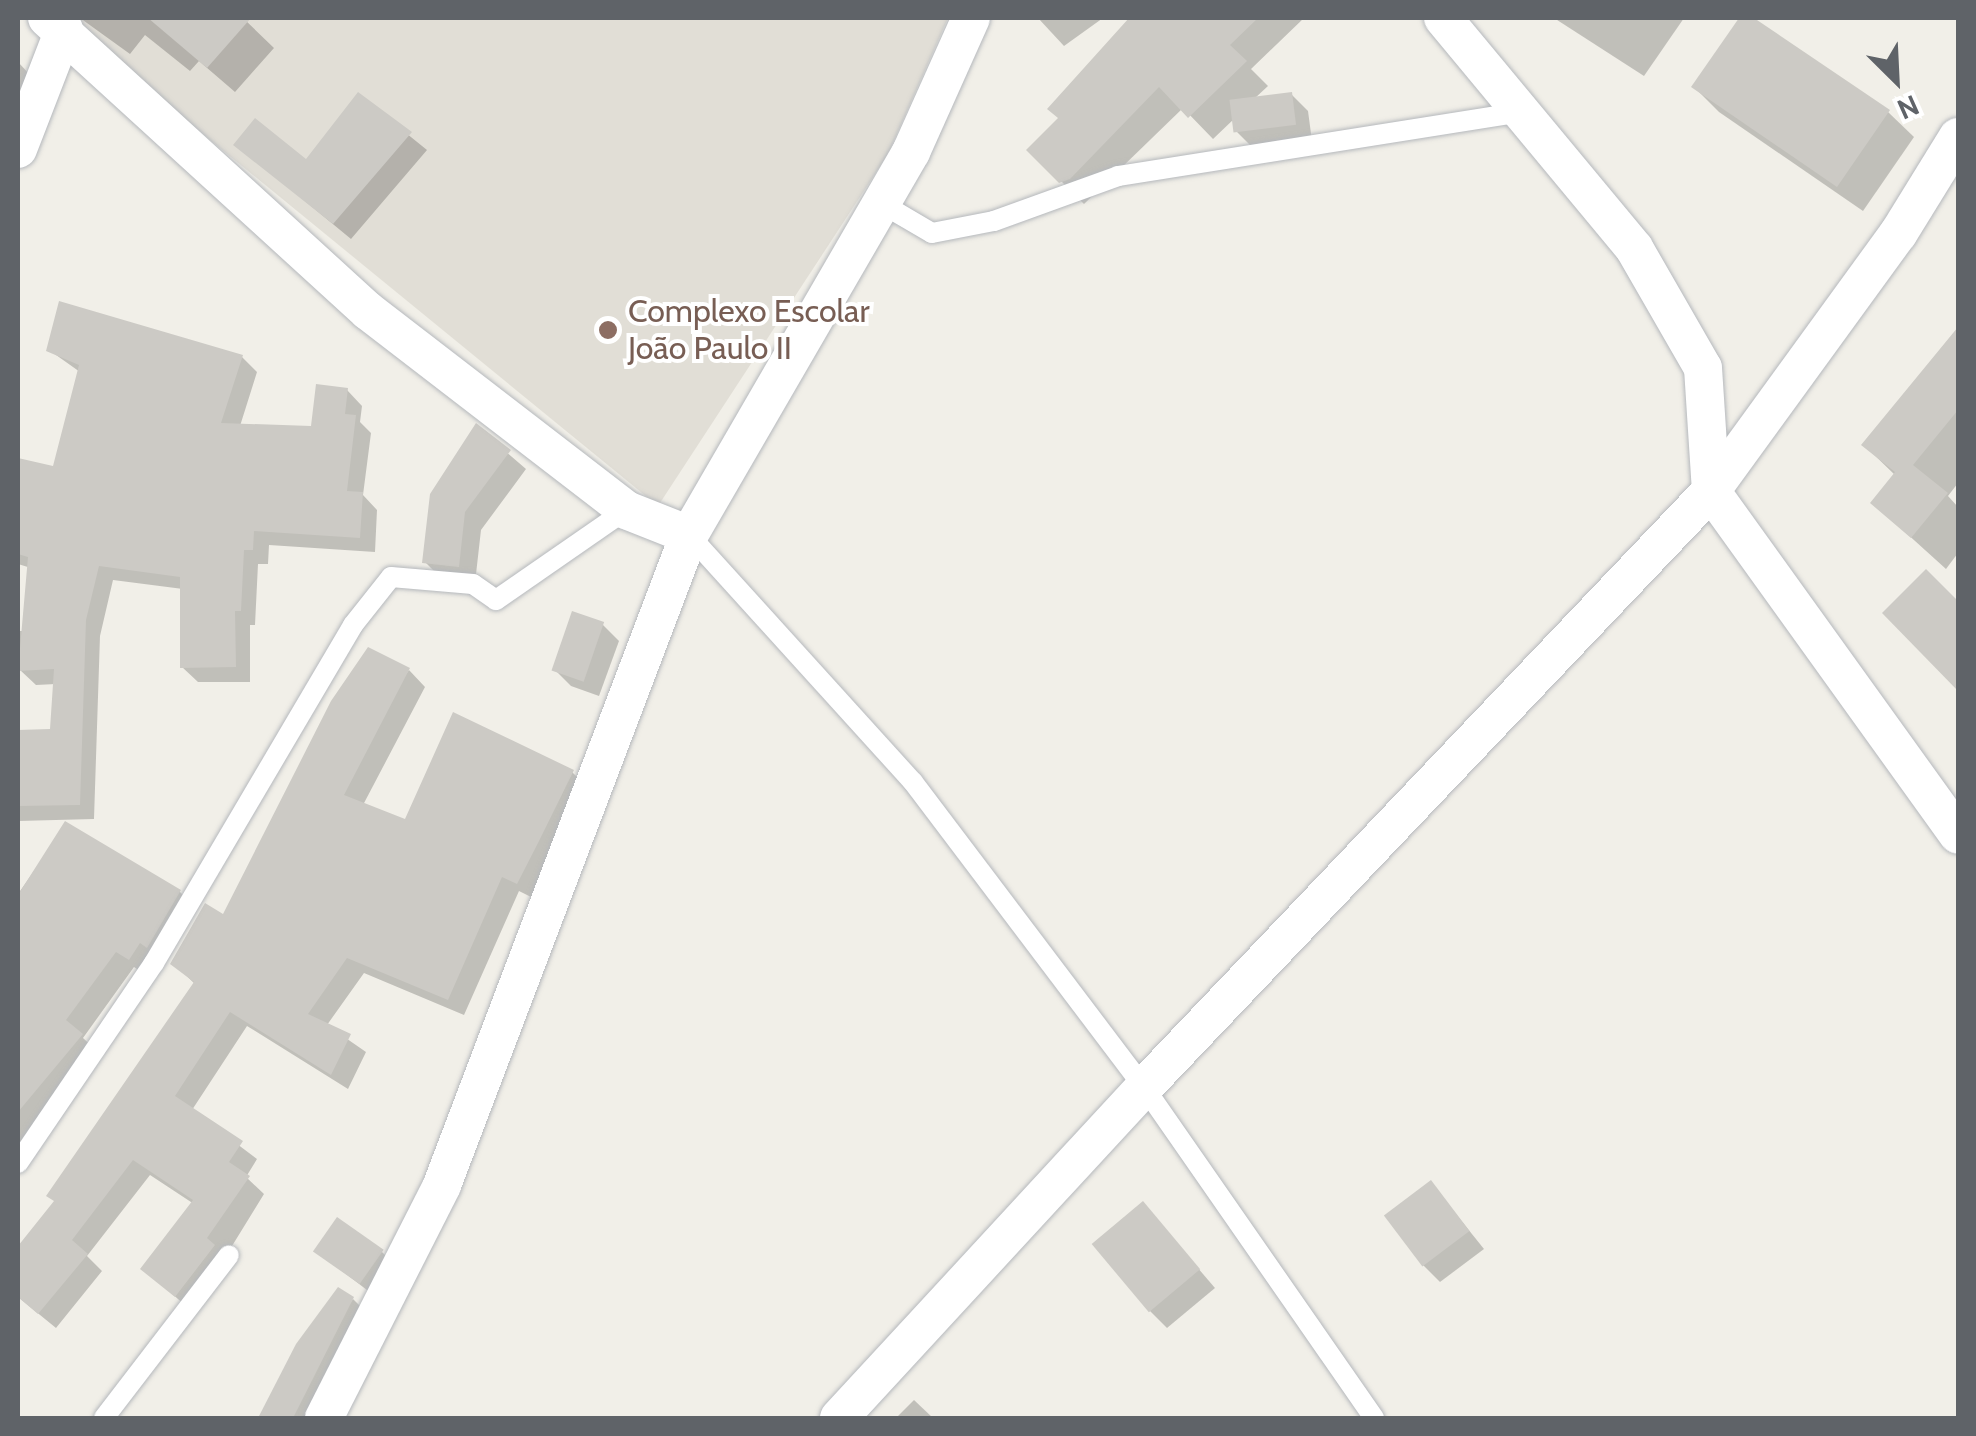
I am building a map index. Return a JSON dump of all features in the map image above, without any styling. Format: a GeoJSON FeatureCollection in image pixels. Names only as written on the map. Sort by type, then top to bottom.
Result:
{"type":"FeatureCollection","features":[{"type":"Feature","properties":{"kind":"street"},"geometry":{"type":"LineString","coordinates":[[324,1418],[442,1185],[690,536],[910,152],[971,18]]}},
{"type":"Feature","properties":{"kind":"street"},"geometry":{"type":"LineString","coordinates":[[1442,18],[1526,112],[1634,248],[1703,368],[1711,491],[1958,835]]}},
{"type":"Feature","properties":{"kind":"street"},"geometry":{"type":"LineString","coordinates":[[18,149],[56,24],[368,311],[626,510],[690,536]]}},
{"type":"Feature","properties":{"kind":"street"},"geometry":{"type":"LineString","coordinates":[[839,1418],[1144,1087],[1711,491],[1898,234],[1958,136]]}},
{"type":"Feature","properties":{"kind":"lane"},"geometry":{"type":"LineString","coordinates":[[879,202],[932,233],[994,221],[1118,176],[1526,112]]}},
{"type":"Feature","properties":{"kind":"lane"},"geometry":{"type":"LineString","coordinates":[[18,1163],[154,963],[353,625],[391,577],[473,584],[496,600],[626,510]]}},
{"type":"Feature","properties":{"kind":"lane"},"geometry":{"type":"LineString","coordinates":[[690,536],[914,782],[1144,1087],[1374,1418]]}},
{"type":"Feature","properties":{"kind":"lane"},"geometry":{"type":"LineString","coordinates":[[104,1418],[229,1254]]}},
{"type":"Feature","properties":{"kind":"shaded area","name":"Complexo Escolar João Paulo II"},"geometry":{"type":"Polygon","coordinates":[[[61,18],[948,18],[888,154],[658,506],[61,18]]]}},
{"type":"Feature","properties":{"kind":"building"},"geometry":{"type":"Polygon","coordinates":[[[148,18],[251,18],[207,68],[148,18]]]}},
{"type":"Feature","properties":{"kind":"building"},"geometry":{"type":"Polygon","coordinates":[[[1129,18],[1258,18],[1230,45],[1247,61],[1188,118],[1159,87],[1070,179],[1059,183],[1026,150],[1058,118],[1047,109],[1129,18]]]}},
{"type":"Feature","properties":{"kind":"building"},"geometry":{"type":"Polygon","coordinates":[[[1739,18],[1754,18],[1890,110],[1837,187],[1691,87],[1739,18]]]}},
{"type":"Feature","properties":{"kind":"building"},"geometry":{"type":"Polygon","coordinates":[[[358,92],[412,132],[333,224],[233,145],[255,118],[306,159],[358,92]]]}},
{"type":"Feature","properties":{"kind":"building"},"geometry":{"type":"Polygon","coordinates":[[[1292,92],[1296,125],[1233,132],[1229,100],[1292,92]]]}},
{"type":"Feature","properties":{"kind":"building"},"geometry":{"type":"Polygon","coordinates":[[[59,301],[243,355],[221,423],[311,426],[316,384],[348,388],[345,414],[356,415],[347,491],[363,492],[360,538],[254,531],[253,550],[244,550],[241,611],[235,611],[236,667],[180,668],[180,577],[99,566],[86,620],[80,805],[18,806],[18,730],[50,729],[54,669],[18,671],[28,557],[18,554],[18,458],[53,466],[79,365],[46,351],[59,301]]]}},
{"type":"Feature","properties":{"kind":"building"},"geometry":{"type":"Polygon","coordinates":[[[1958,327],[1958,410],[1913,465],[1948,493],[1911,538],[1870,503],[1895,472],[1861,445],[1958,327]]]}},
{"type":"Feature","properties":{"kind":"building"},"geometry":{"type":"Polygon","coordinates":[[[476,423],[511,450],[465,512],[459,567],[422,563],[430,494],[476,423]]]}},
{"type":"Feature","properties":{"kind":"building"},"geometry":{"type":"Polygon","coordinates":[[[1926,569],[1958,601],[1958,691],[1882,613],[1926,569]]]}},
{"type":"Feature","properties":{"kind":"building"},"geometry":{"type":"Polygon","coordinates":[[[572,611],[604,622],[584,682],[551,671],[572,611]]]}},
{"type":"Feature","properties":{"kind":"building"},"geometry":{"type":"Polygon","coordinates":[[[368,647],[410,668],[344,795],[405,819],[453,712],[574,770],[538,843],[517,884],[502,877],[448,1000],[347,958],[308,1014],[351,1034],[331,1075],[230,1012],[175,1096],[243,1141],[229,1162],[250,1176],[207,1238],[215,1245],[175,1297],[140,1269],[193,1200],[133,1160],[72,1240],[88,1254],[38,1314],[18,1297],[18,1246],[54,1201],[46,1196],[194,982],[170,964],[205,903],[223,914],[331,701],[368,647]]]}},
{"type":"Feature","properties":{"kind":"building"},"geometry":{"type":"Polygon","coordinates":[[[65,821],[181,890],[147,948],[140,943],[129,960],[116,952],[66,1020],[83,1034],[18,1112],[18,895],[65,821]]]}},
{"type":"Feature","properties":{"kind":"building"},"geometry":{"type":"Polygon","coordinates":[[[1431,1180],[1470,1231],[1422,1267],[1384,1216],[1431,1180]]]}},
{"type":"Feature","properties":{"kind":"building"},"geometry":{"type":"Polygon","coordinates":[[[1143,1201],[1200,1269],[1149,1312],[1092,1244],[1143,1201]]]}},
{"type":"Feature","properties":{"kind":"building"},"geometry":{"type":"Polygon","coordinates":[[[337,1217],[384,1250],[360,1284],[313,1251],[337,1217]]]}},
{"type":"Feature","properties":{"kind":"building"},"geometry":{"type":"Polygon","coordinates":[[[338,1287],[354,1297],[293,1418],[258,1418],[296,1344],[338,1287]]]}},
{"type":"Feature","properties":{"kind":"place","name":"Complexo Escolar João Paulo II"},"geometry":{"type":"Point","coordinates":[608,330]}}]}
